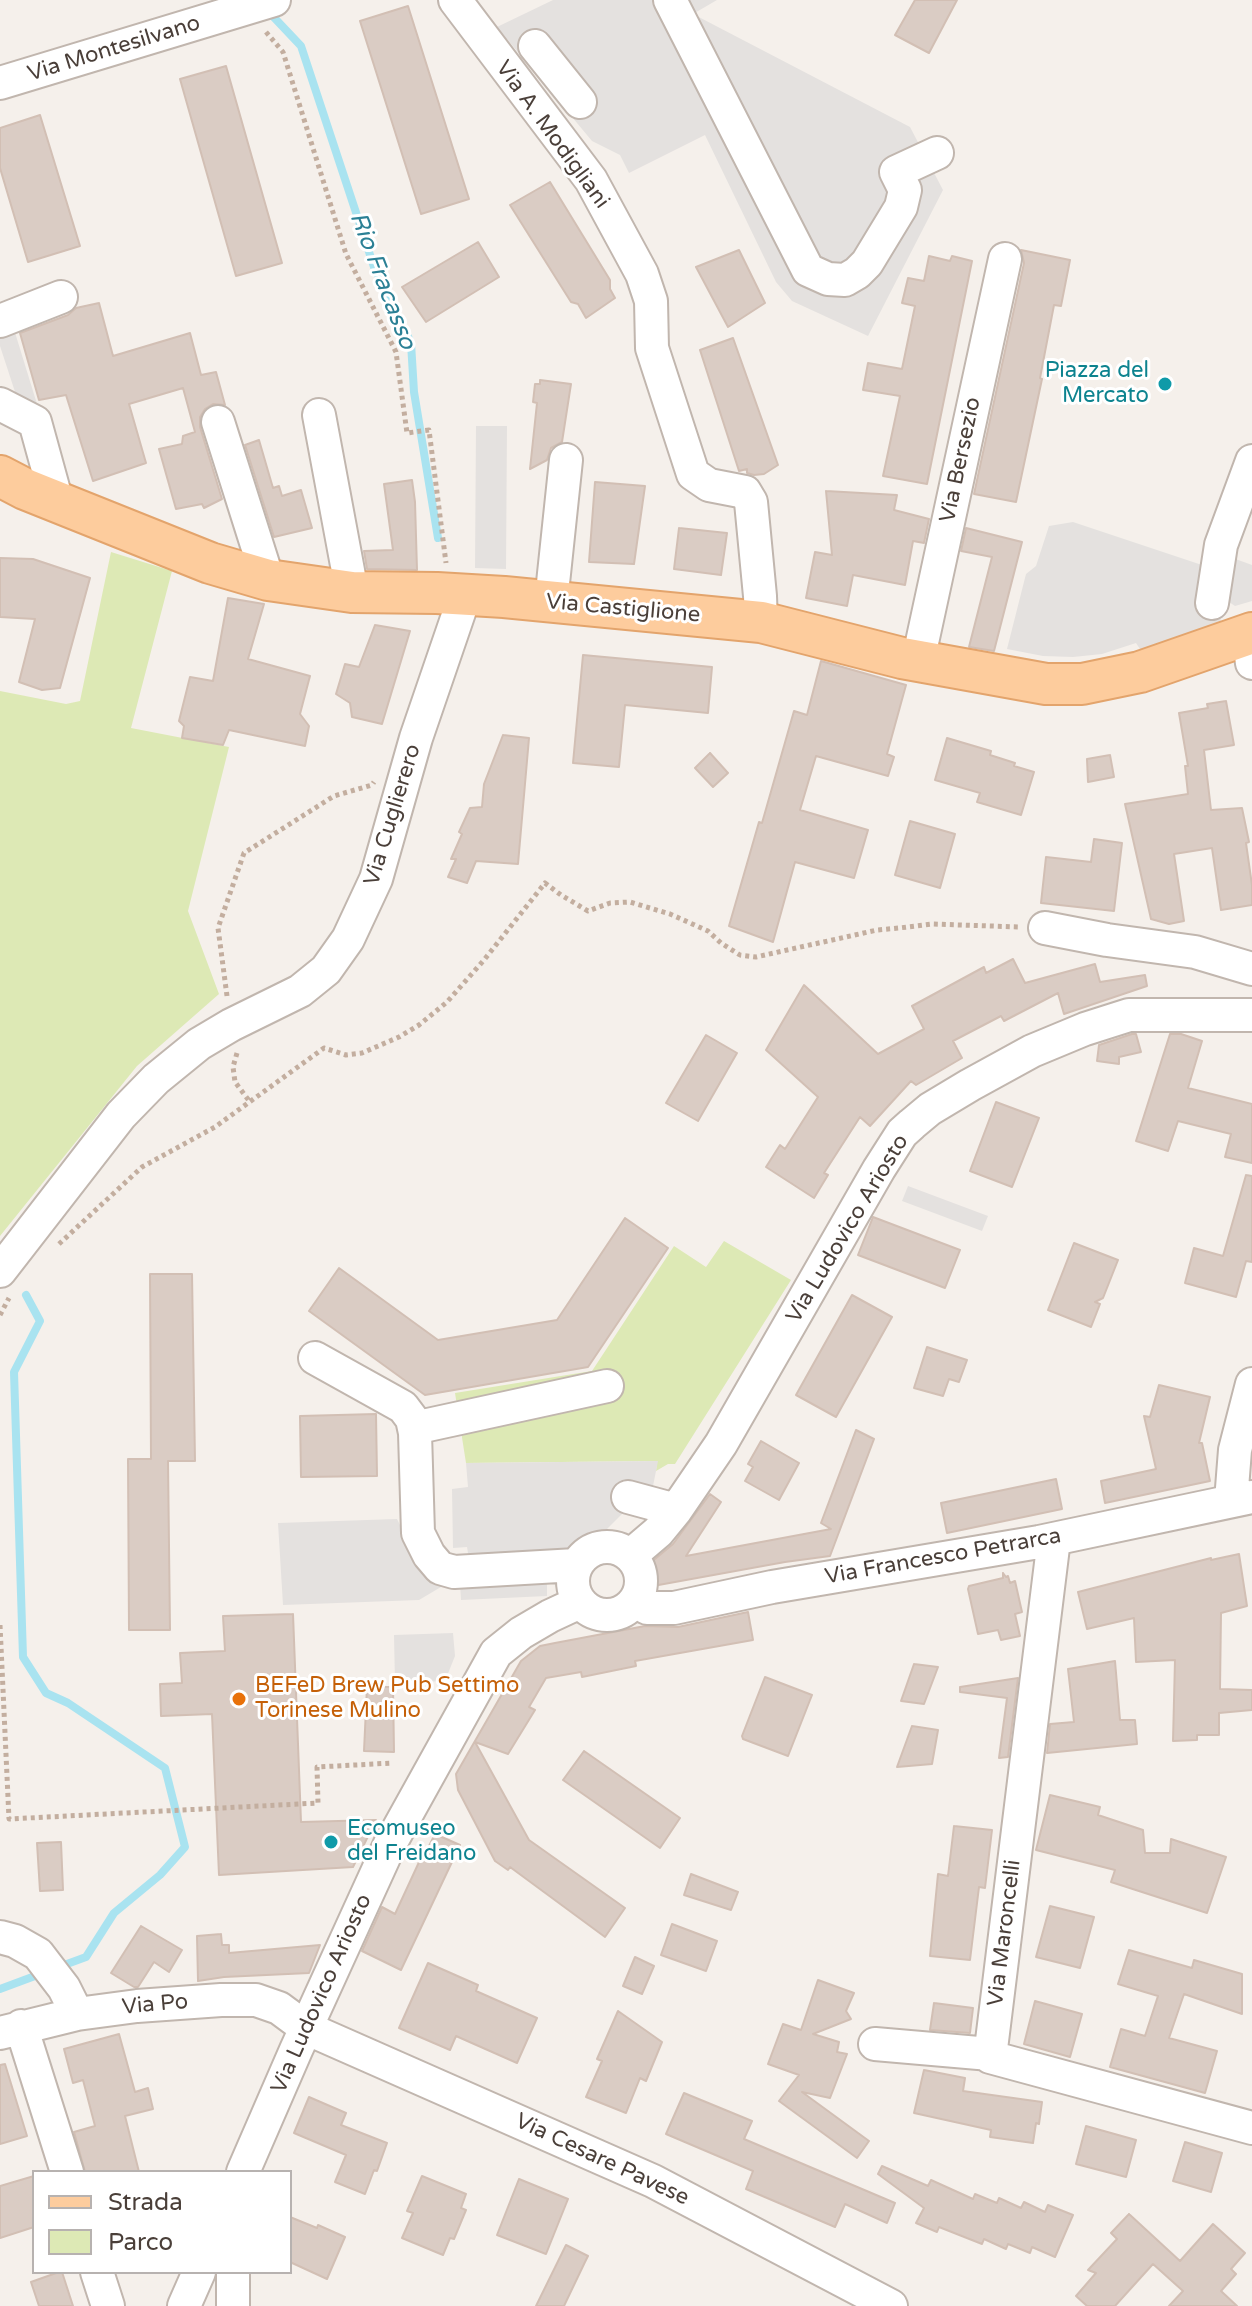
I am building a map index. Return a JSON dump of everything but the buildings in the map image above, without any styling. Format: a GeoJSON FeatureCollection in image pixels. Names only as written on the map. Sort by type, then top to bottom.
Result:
{"type":"FeatureCollection","features":[{"type":"Feature","properties":{"kind":"main road","name":"Via Castiglione"},"geometry":{"type":"LineString","coordinates":[[0,476],[25,489],[210,563],[268,580],[352,592],[465,595],[761,622],[918,661],[1046,684],[1082,684],[1251,643]]}},
{"type":"Feature","properties":{"kind":"street","name":"Via A. Modigliani"},"geometry":{"type":"LineString","coordinates":[[455,0],[591,180],[642,274],[651,301],[652,348],[693,474],[709,485],[745,492],[751,502],[761,622]]}},
{"type":"Feature","properties":{"kind":"street"},"geometry":{"type":"LineString","coordinates":[[670,0],[808,270],[828,279],[845,280],[857,273],[867,263],[901,207],[905,190],[896,172],[937,153]]}},
{"type":"Feature","properties":{"kind":"street","name":"Via Montesilvano"},"geometry":{"type":"LineString","coordinates":[[0,83],[266,3]]}},
{"type":"Feature","properties":{"kind":"street"},"geometry":{"type":"LineString","coordinates":[[535,46],[580,102]]}},
{"type":"Feature","properties":{"kind":"street","name":"Via Bersezio"},"geometry":{"type":"LineString","coordinates":[[918,661],[1005,259]]}},
{"type":"Feature","properties":{"kind":"street"},"geometry":{"type":"LineString","coordinates":[[0,321],[61,297]]}},
{"type":"Feature","properties":{"kind":"street"},"geometry":{"type":"LineString","coordinates":[[3,398],[35,422],[57,502]]}},
{"type":"Feature","properties":{"kind":"street"},"geometry":{"type":"LineString","coordinates":[[319,415],[352,592]]}},
{"type":"Feature","properties":{"kind":"street"},"geometry":{"type":"LineString","coordinates":[[218,422],[268,580]]}},
{"type":"Feature","properties":{"kind":"street"},"geometry":{"type":"LineString","coordinates":[[551,602],[566,460]]}},
{"type":"Feature","properties":{"kind":"street"},"geometry":{"type":"LineString","coordinates":[[1212,603],[1221,545],[1252,461]]}},
{"type":"Feature","properties":{"kind":"street","name":"Via Cuglierero"},"geometry":{"type":"LineString","coordinates":[[5,1282],[121,1115],[156,1079],[188,1052],[231,1025],[300,991],[326,970],[348,939],[376,879],[416,738],[465,595]]}},
{"type":"Feature","properties":{"kind":"street"},"geometry":{"type":"LineString","coordinates":[[1045,928],[1195,952],[1252,969]]}},
{"type":"Feature","properties":{"kind":"street","name":"Via Ludovico Ariosto"},"geometry":{"type":"LineString","coordinates":[[631,1555],[658,1532],[676,1510],[721,1444],[879,1169],[902,1133],[912,1124],[930,1109],[970,1085],[1032,1051],[1085,1029],[1129,1015],[1252,1015]]}},
{"type":"Feature","properties":{"kind":"street"},"geometry":{"type":"LineString","coordinates":[[315,1358],[403,1407],[412,1419],[418,1533],[440,1568],[454,1572],[576,1565]]}},
{"type":"Feature","properties":{"kind":"street"},"geometry":{"type":"LineString","coordinates":[[1242,1499],[1235,1450],[1252,1384]]}},
{"type":"Feature","properties":{"kind":"street"},"geometry":{"type":"LineString","coordinates":[[414,1428],[607,1386]]}},
{"type":"Feature","properties":{"kind":"street"},"geometry":{"type":"LineString","coordinates":[[628,1497],[676,1510]]}},
{"type":"Feature","properties":{"kind":"street","name":"Via Francesco Petrarca"},"geometry":{"type":"LineString","coordinates":[[635,1601],[647,1608],[674,1608],[772,1587],[1054,1539],[1242,1499]]}},
{"type":"Feature","properties":{"kind":"street","name":"Via Maroncelli"},"geometry":{"type":"LineString","coordinates":[[990,2054],[1054,1539]]}},
{"type":"Feature","properties":{"kind":"street"},"geometry":{"type":"LineString","coordinates":[[608,1546],[631,1555],[642,1577],[641,1590],[635,1601],[614,1614],[590,1610],[580,1602],[574,1591],[573,1578],[576,1565],[584,1555],[595,1548],[608,1546]]}},
{"type":"Feature","properties":{"kind":"street","name":"Via Ludovico Ariosto"},"geometry":{"type":"LineString","coordinates":[[244,2170],[390,1844],[496,1653],[521,1633],[580,1602]]}},
{"type":"Feature","properties":{"kind":"street"},"geometry":{"type":"LineString","coordinates":[[0,1937],[15,1941],[38,1954],[77,2014]]}},
{"type":"Feature","properties":{"kind":"street","name":"Via Po"},"geometry":{"type":"LineString","coordinates":[[11,2030],[77,2014],[221,2000],[256,2000],[279,2008],[306,2028]]}},
{"type":"Feature","properties":{"kind":"street","name":"Via Cesare Pavese"},"geometry":{"type":"LineString","coordinates":[[306,2028],[653,2181],[891,2306]]}},
{"type":"Feature","properties":{"kind":"street"},"geometry":{"type":"LineString","coordinates":[[11,2030],[66,2170]]}},
{"type":"Feature","properties":{"kind":"street"},"geometry":{"type":"LineString","coordinates":[[875,2044],[990,2054],[990,2057],[1252,2128]]}},
{"type":"Feature","properties":{"kind":"street"},"geometry":{"type":"LineString","coordinates":[[98,2274],[108,2306]]}},
{"type":"Feature","properties":{"kind":"street"},"geometry":{"type":"LineString","coordinates":[[184,2306],[198,2274]]}},
{"type":"Feature","properties":{"kind":"street"},"geometry":{"type":"LineString","coordinates":[[233,2274],[233,2306]]}},
{"type":"Feature","properties":{"kind":"path"},"geometry":{"type":"LineString","coordinates":[[49,1254],[142,1167],[215,1127],[324,1048],[346,1055],[362,1053],[419,1025],[447,1002],[545,883],[588,911],[610,903],[630,902],[670,914],[708,931],[740,955],[756,957],[877,930],[932,924],[1045,928]]}},
{"type":"Feature","properties":{"kind":"path"},"geometry":{"type":"LineString","coordinates":[[231,1025],[237,1045],[233,1067],[235,1082],[250,1102]]}},
{"type":"Feature","properties":{"kind":"path"},"geometry":{"type":"LineString","coordinates":[[0,1315],[5,1282]]}},
{"type":"Feature","properties":{"kind":"path"},"geometry":{"type":"LineString","coordinates":[[0,1625],[9,1819],[318,1803],[317,1767],[393,1763]]}},
{"type":"Feature","properties":{"kind":"green space"},"geometry":{"type":"Polygon","coordinates":[[[111,552],[172,571],[131,728],[229,747],[188,911],[219,994],[137,1066],[0,1236],[0,691],[66,704],[80,701],[111,552]]]}},
{"type":"Feature","properties":{"kind":"green space"},"geometry":{"type":"Polygon","coordinates":[[[724,1241],[791,1280],[675,1464],[668,1464],[656,1471],[657,1461],[466,1463],[455,1393],[592,1371],[674,1246],[706,1267],[724,1241]]]}},
{"type":"Feature","properties":{"kind":"shaded area"},"geometry":{"type":"Polygon","coordinates":[[[553,0],[717,0],[693,14],[910,127],[943,190],[868,336],[792,301],[776,282],[705,135],[629,173],[620,155],[592,141],[497,27],[553,0]]]}},
{"type":"Feature","properties":{"kind":"shaded area"},"geometry":{"type":"Polygon","coordinates":[[[13,326],[37,404],[32,407],[17,398],[0,346],[0,337],[13,326]]]}},
{"type":"Feature","properties":{"kind":"shaded area"},"geometry":{"type":"Polygon","coordinates":[[[476,426],[507,426],[506,569],[475,568],[476,426]]]}},
{"type":"Feature","properties":{"kind":"shaded area"},"geometry":{"type":"Polygon","coordinates":[[[1073,522],[1211,568],[1230,557],[1252,565],[1252,601],[1235,606],[1223,598],[1221,624],[1191,632],[1142,652],[1136,643],[1102,654],[1073,657],[1043,656],[1007,649],[1026,574],[1036,566],[1049,526],[1073,522]]]}},
{"type":"Feature","properties":{"kind":"shaded area"},"geometry":{"type":"Polygon","coordinates":[[[908,1186],[988,1216],[982,1231],[902,1201],[908,1186]]]}},
{"type":"Feature","properties":{"kind":"shaded area"},"geometry":{"type":"Polygon","coordinates":[[[658,1461],[652,1491],[626,1510],[603,1533],[569,1556],[469,1559],[467,1547],[453,1548],[452,1489],[468,1487],[466,1463],[658,1461]]]}},
{"type":"Feature","properties":{"kind":"shaded area"},"geometry":{"type":"Polygon","coordinates":[[[397,1519],[405,1535],[446,1584],[419,1600],[283,1605],[278,1523],[397,1519]]]}},
{"type":"Feature","properties":{"kind":"shaded area"},"geometry":{"type":"Polygon","coordinates":[[[547,1579],[547,1596],[461,1600],[460,1584],[547,1579]]]}},
{"type":"Feature","properties":{"kind":"shaded area"},"geometry":{"type":"Polygon","coordinates":[[[453,1633],[455,1656],[445,1681],[395,1683],[394,1635],[453,1633]]]}},
{"type":"Feature","properties":{"kind":"waterway","name":"Rio Fracasso"},"geometry":{"type":"LineString","coordinates":[[266,9],[301,46],[374,267],[411,343],[414,392],[438,538]]}},
{"type":"Feature","properties":{"kind":"waterway"},"geometry":{"type":"LineString","coordinates":[[26,1295],[40,1321],[14,1372],[23,1657],[46,1693],[68,1703],[165,1768],[185,1847],[160,1875],[114,1913],[86,1957],[56,1968]]}},
{"type":"Feature","properties":{"kind":"waterway"},"geometry":{"type":"LineString","coordinates":[[0,1989],[43,1973]]}},
{"type":"Feature","properties":{"kind":"place","name":"Piazza del Mercato"},"geometry":{"type":"Point","coordinates":[1165,384]}},
{"type":"Feature","properties":{"kind":"place","name":"BEFeD Brew Pub Settimo Torinese Mulino"},"geometry":{"type":"Point","coordinates":[239,1699]}},
{"type":"Feature","properties":{"kind":"place","name":"Ecomuseo del Freidano"},"geometry":{"type":"Point","coordinates":[331,1842]}}]}
